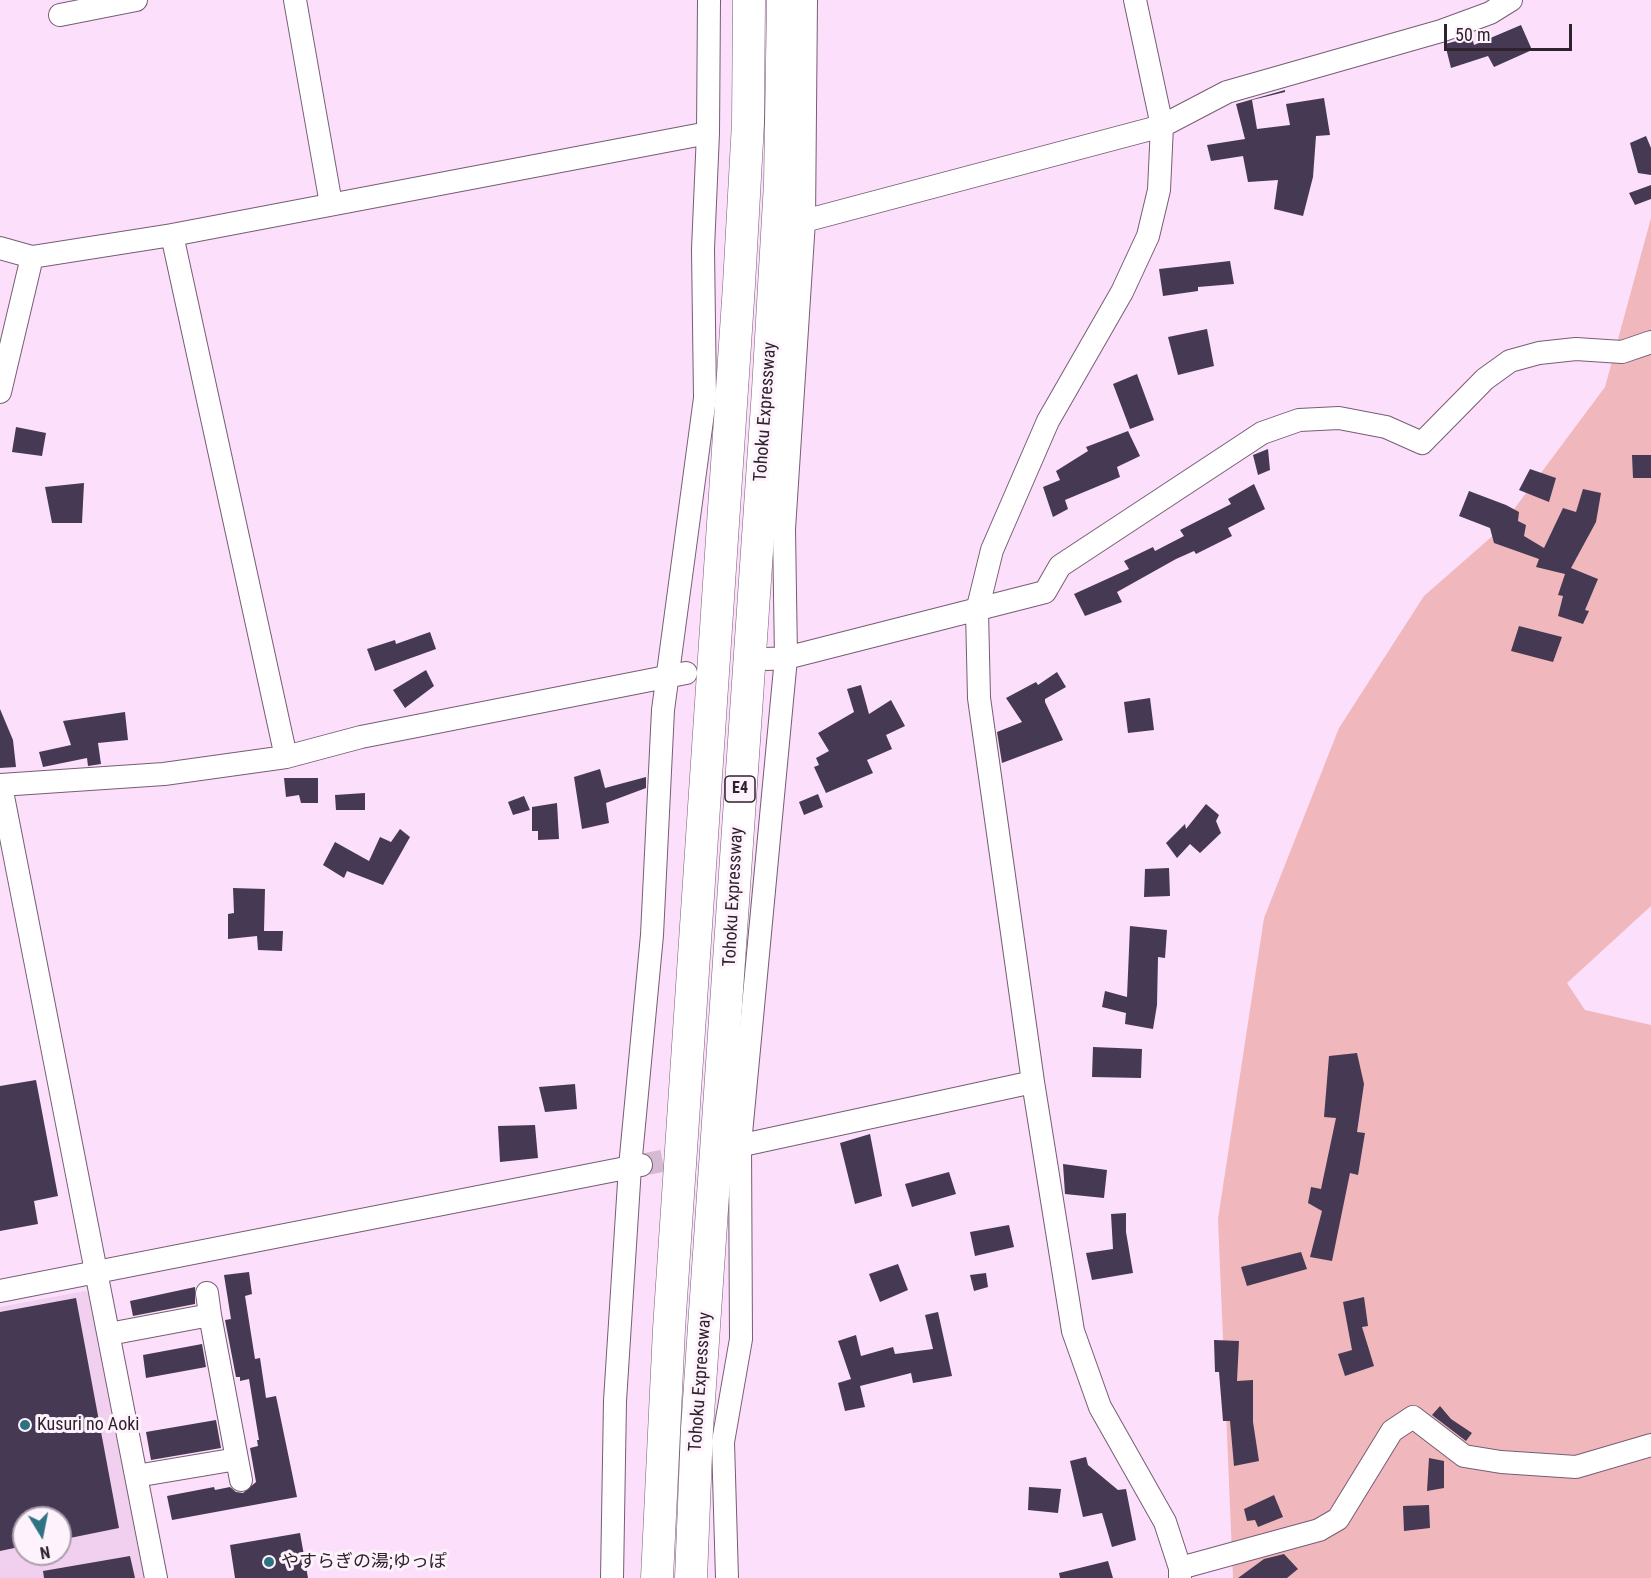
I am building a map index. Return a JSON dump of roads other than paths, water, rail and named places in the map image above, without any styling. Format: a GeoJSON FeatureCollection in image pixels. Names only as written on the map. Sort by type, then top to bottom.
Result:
{"type":"FeatureCollection","features":[{"type":"Feature","properties":{"kind":"highway","name":"Tohoku Expressway"},"geometry":{"type":"LineString","coordinates":[[657,1578],[669,1329],[740,285],[748,123],[748,0]]}},
{"type":"Feature","properties":{"kind":"highway","name":"Tohoku Expressway"},"geometry":{"type":"LineString","coordinates":[[691,1578],[698,1417],[768,390],[780,183],[783,0]]}},
{"type":"Feature","properties":{"kind":"street"},"geometry":{"type":"LineString","coordinates":[[60,15],[136,0]]}},
{"type":"Feature","properties":{"kind":"street"},"geometry":{"type":"LineString","coordinates":[[295,0],[331,204]]}},
{"type":"Feature","properties":{"kind":"street"},"geometry":{"type":"LineString","coordinates":[[612,1578],[615,1401],[652,935],[663,710],[677,676],[705,398],[703,249],[708,133],[709,0]]}},
{"type":"Feature","properties":{"kind":"street"},"geometry":{"type":"LineString","coordinates":[[727,1578],[723,1442],[741,1339],[734,1146],[776,658],[804,221],[806,0]]}},
{"type":"Feature","properties":{"kind":"street"},"geometry":{"type":"LineString","coordinates":[[1135,0],[1144,30],[1162,126],[1159,190],[1148,236],[1122,292],[1048,422],[1028,464],[992,550],[977,611],[979,698],[1033,1082],[1073,1330],[1100,1407],[1165,1522],[1180,1573],[1319,1530],[1338,1519],[1392,1431],[1413,1417],[1464,1456],[1501,1462],[1576,1467],[1651,1445]]}},
{"type":"Feature","properties":{"kind":"street"},"geometry":{"type":"LineString","coordinates":[[804,221],[1162,126],[1227,92],[1441,31],[1490,13],[1511,0]]}},
{"type":"Feature","properties":{"kind":"street"},"geometry":{"type":"LineString","coordinates":[[0,248],[32,257],[172,234],[708,133]]}},
{"type":"Feature","properties":{"kind":"street"},"geometry":{"type":"LineString","coordinates":[[172,234],[286,757]]}},
{"type":"Feature","properties":{"kind":"street"},"geometry":{"type":"LineString","coordinates":[[0,392],[32,257]]}},
{"type":"Feature","properties":{"kind":"street"},"geometry":{"type":"LineString","coordinates":[[776,658],[977,611],[1045,592],[1060,566],[1262,433],[1299,420],[1339,418],[1386,427],[1422,444],[1485,379],[1510,361],[1539,353],[1576,350],[1622,352],[1651,342]]}},
{"type":"Feature","properties":{"kind":"street"},"geometry":{"type":"LineString","coordinates":[[156,1578],[1,785],[164,774],[286,757],[361,737],[677,676]]}},
{"type":"Feature","properties":{"kind":"street"},"geometry":{"type":"LineString","coordinates":[[734,1146],[1033,1082]]}},
{"type":"Feature","properties":{"kind":"street"},"geometry":{"type":"LineString","coordinates":[[0,1291],[635,1166]]}},
{"type":"Feature","properties":{"kind":"street"},"geometry":{"type":"LineString","coordinates":[[109,1334],[208,1304],[239,1470],[136,1476]]}},
{"type":"Feature","properties":{"kind":"tunnel"},"geometry":{"type":"LineString","coordinates":[[641,1165],[729,1148]]}},
{"type":"Feature","properties":{"kind":"place","name":"Kusuri no Aoki"},"geometry":{"type":"Point","coordinates":[25,1425]}},
{"type":"Feature","properties":{"kind":"place","name":"やすらぎの湯;ゆっぽ"},"geometry":{"type":"Point","coordinates":[269,1562]}}]}
